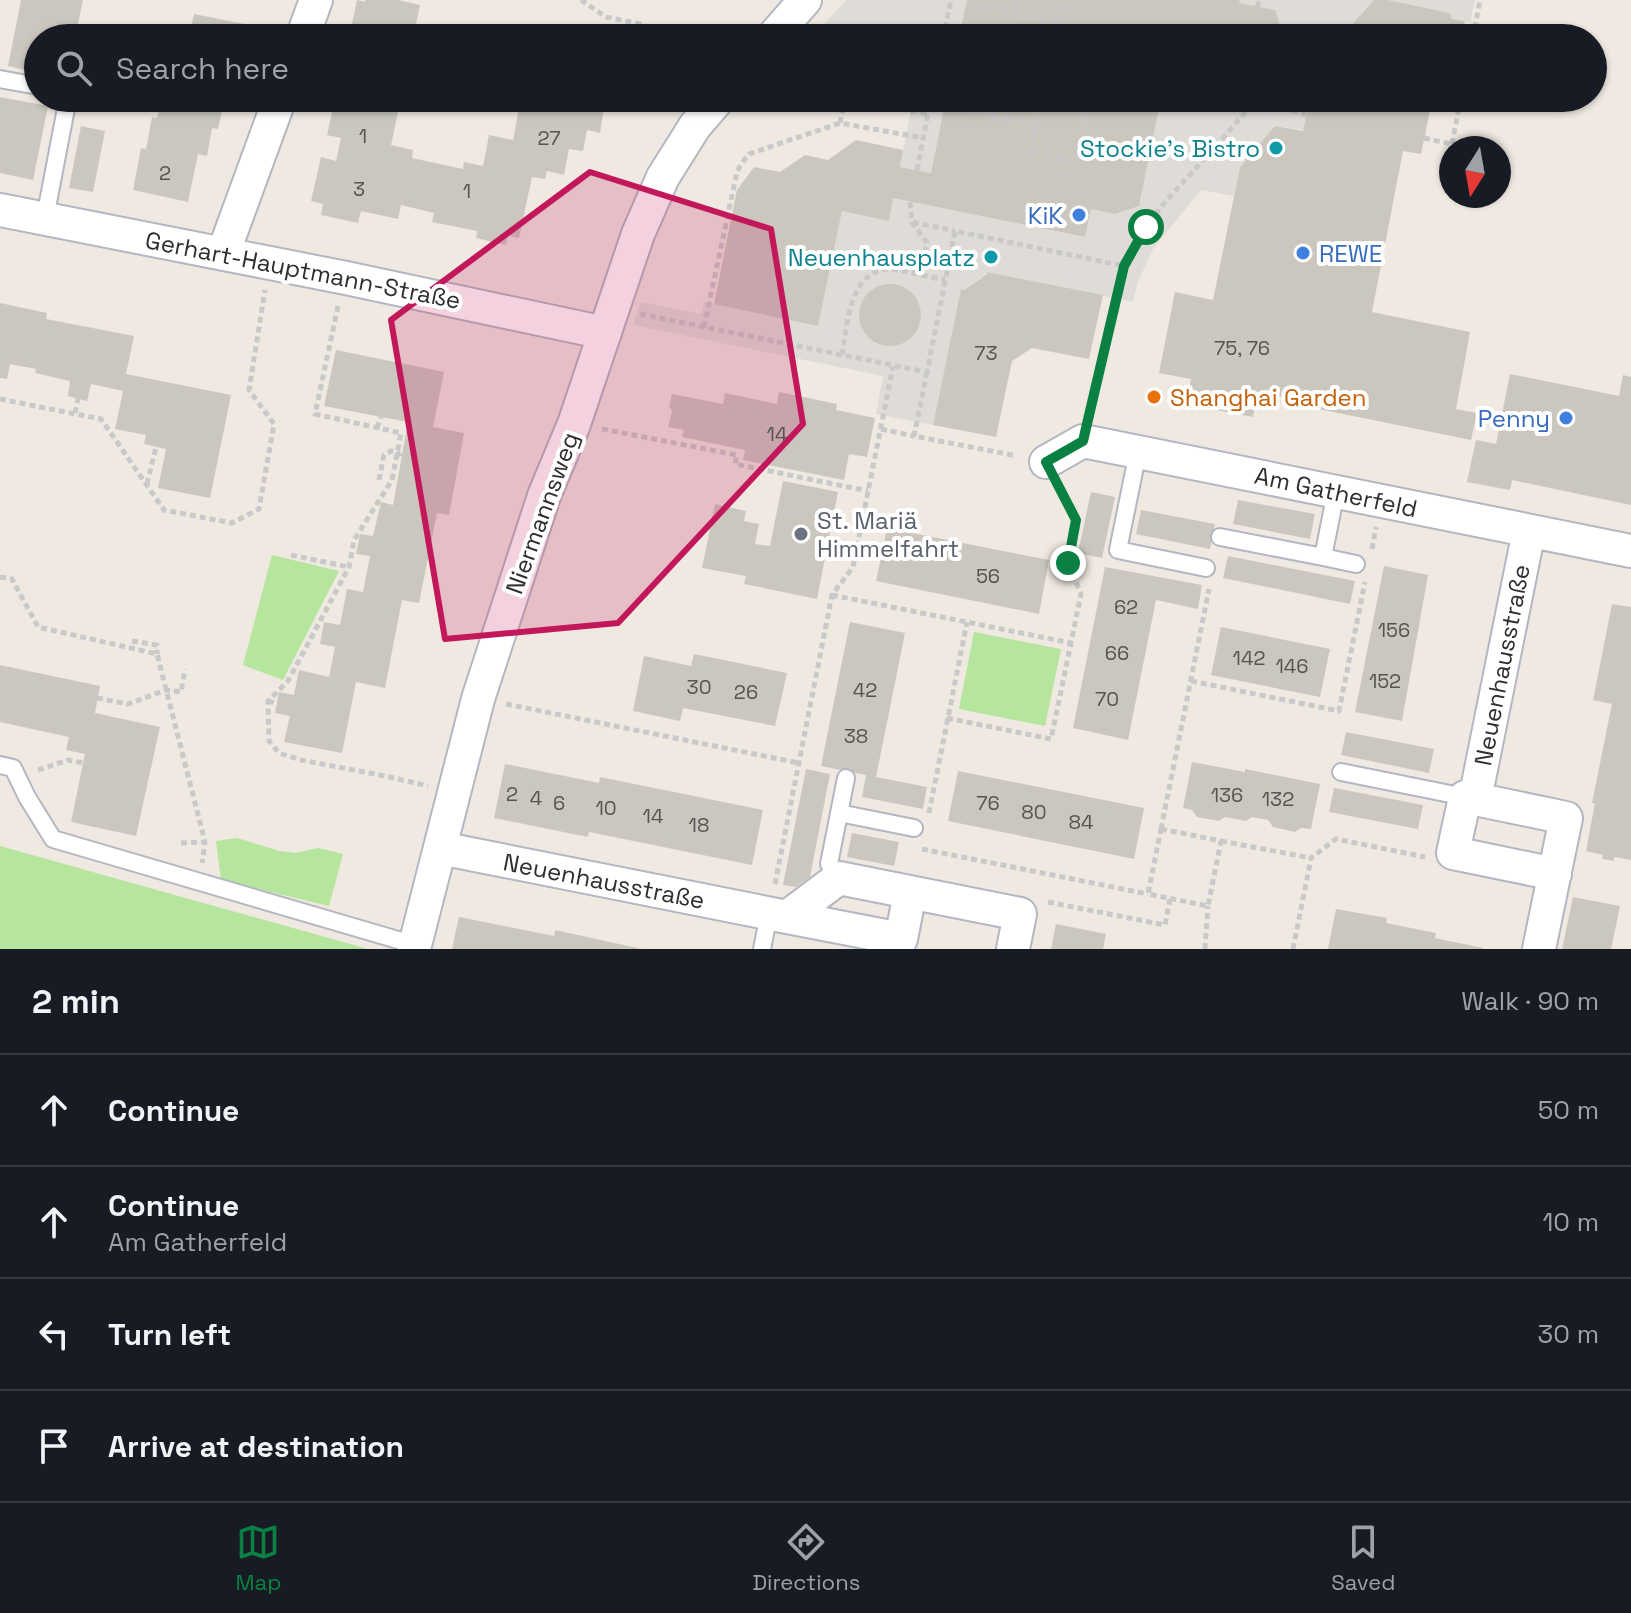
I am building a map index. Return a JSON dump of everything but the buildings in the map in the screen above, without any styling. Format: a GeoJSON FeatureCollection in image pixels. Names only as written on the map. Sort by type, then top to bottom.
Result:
{"type":"FeatureCollection","features":[{"type":"Feature","properties":{"kind":"street"},"geometry":{"type":"LineString","coordinates":[[307,24],[316,0]]}},
{"type":"Feature","properties":{"kind":"street"},"geometry":{"type":"LineString","coordinates":[[786,24],[805,0]]}},
{"type":"Feature","properties":{"kind":"street"},"geometry":{"type":"LineString","coordinates":[[223,254],[275,112]]}},
{"type":"Feature","properties":{"kind":"street","name":"Niermannsweg"},"geometry":{"type":"LineString","coordinates":[[414,947],[478,699],[544,496],[574,424],[638,234],[663,177],[707,112]]}},
{"type":"Feature","properties":{"kind":"street","name":"Gerhart-Hauptmann-Straße"},"geometry":{"type":"LineString","coordinates":[[0,210],[346,278],[609,321]]}},
{"type":"Feature","properties":{"kind":"street"},"geometry":{"type":"LineString","coordinates":[[1046,462],[1083,441]]}},
{"type":"Feature","properties":{"kind":"street","name":"Am Gatherfeld"},"geometry":{"type":"LineString","coordinates":[[1083,441],[1631,551]]}},
{"type":"Feature","properties":{"kind":"street","name":"Neuenhausstraße"},"geometry":{"type":"LineString","coordinates":[[1453,853],[1470,798],[1529,531]]}},
{"type":"Feature","properties":{"kind":"street","name":"Neuenhausstraße"},"geometry":{"type":"LineString","coordinates":[[1470,798],[1566,818],[1539,949]]}},
{"type":"Feature","properties":{"kind":"street","name":"Neuenhausstraße"},"geometry":{"type":"LineString","coordinates":[[440,848],[901,939],[910,893]]}},
{"type":"Feature","properties":{"kind":"street"},"geometry":{"type":"LineString","coordinates":[[1453,853],[1555,874]]}},
{"type":"Feature","properties":{"kind":"street"},"geometry":{"type":"LineString","coordinates":[[778,916],[839,878],[1020,914],[1013,949]]}},
{"type":"Feature","properties":{"kind":"lane"},"geometry":{"type":"LineString","coordinates":[[0,79],[24,83]]}},
{"type":"Feature","properties":{"kind":"lane"},"geometry":{"type":"LineString","coordinates":[[45,218],[65,112]]}},
{"type":"Feature","properties":{"kind":"lane"},"geometry":{"type":"LineString","coordinates":[[1138,452],[1118,550],[1208,575]]}},
{"type":"Feature","properties":{"kind":"lane"},"geometry":{"type":"LineString","coordinates":[[1323,557],[1336,492]]}},
{"type":"Feature","properties":{"kind":"lane"},"geometry":{"type":"LineString","coordinates":[[1220,537],[1362,564]]}},
{"type":"Feature","properties":{"kind":"lane"},"geometry":{"type":"LineString","coordinates":[[0,765],[13,768],[53,839],[414,947]]}},
{"type":"Feature","properties":{"kind":"lane"},"geometry":{"type":"LineString","coordinates":[[1341,772],[1470,798]]}},
{"type":"Feature","properties":{"kind":"lane"},"geometry":{"type":"LineString","coordinates":[[839,878],[829,864],[846,778]]}},
{"type":"Feature","properties":{"kind":"lane"},"geometry":{"type":"LineString","coordinates":[[839,813],[922,828]]}},
{"type":"Feature","properties":{"kind":"lane"},"geometry":{"type":"LineString","coordinates":[[762,949],[778,916]]}},
{"type":"Feature","properties":{"kind":"path"},"geometry":{"type":"LineString","coordinates":[[581,0],[606,17],[641,24]]}},
{"type":"Feature","properties":{"kind":"path"},"geometry":{"type":"LineString","coordinates":[[946,24],[951,0]]}},
{"type":"Feature","properties":{"kind":"path"},"geometry":{"type":"LineString","coordinates":[[1056,22],[1061,0]]}},
{"type":"Feature","properties":{"kind":"path"},"geometry":{"type":"LineString","coordinates":[[1476,24],[1480,0]]}},
{"type":"Feature","properties":{"kind":"path"},"geometry":{"type":"LineString","coordinates":[[981,24],[984,7],[1065,24]]}},
{"type":"Feature","properties":{"kind":"path"},"geometry":{"type":"LineString","coordinates":[[840,123],[841,112]]}},
{"type":"Feature","properties":{"kind":"path"},"geometry":{"type":"LineString","coordinates":[[917,112],[928,114],[917,170]]}},
{"type":"Feature","properties":{"kind":"path"},"geometry":{"type":"LineString","coordinates":[[973,112],[1036,125]]}},
{"type":"Feature","properties":{"kind":"path"},"geometry":{"type":"LineString","coordinates":[[1038,112],[1031,152],[1076,161],[1085,112]]}},
{"type":"Feature","properties":{"kind":"path"},"geometry":{"type":"LineString","coordinates":[[1083,441],[1124,266],[1146,227],[1165,202],[1243,112]]}},
{"type":"Feature","properties":{"kind":"path"},"geometry":{"type":"LineString","coordinates":[[1296,112],[1306,115]]}},
{"type":"Feature","properties":{"kind":"path"},"geometry":{"type":"LineString","coordinates":[[1454,136],[1458,112]]}},
{"type":"Feature","properties":{"kind":"path"},"geometry":{"type":"LineString","coordinates":[[704,327],[733,188],[741,164],[749,154],[840,123],[923,138]]}},
{"type":"Feature","properties":{"kind":"path"},"geometry":{"type":"LineString","coordinates":[[1424,138],[1439,141]]}},
{"type":"Feature","properties":{"kind":"path"},"geometry":{"type":"LineString","coordinates":[[910,202],[912,222],[927,243],[921,276]]}},
{"type":"Feature","properties":{"kind":"path"},"geometry":{"type":"LineString","coordinates":[[912,222],[1124,266]]}},
{"type":"Feature","properties":{"kind":"path"},"geometry":{"type":"LineString","coordinates":[[914,436],[955,231]]}},
{"type":"Feature","properties":{"kind":"path"},"geometry":{"type":"LineString","coordinates":[[0,399],[101,419],[164,510],[232,523],[259,509],[274,424],[249,390],[269,263]]}},
{"type":"Feature","properties":{"kind":"path"},"geometry":{"type":"LineString","coordinates":[[842,355],[855,291],[867,277],[889,269],[945,280]]}},
{"type":"Feature","properties":{"kind":"path"},"geometry":{"type":"LineString","coordinates":[[346,278],[315,414],[401,433],[392,480],[356,542],[349,567],[319,632],[288,681],[268,701],[269,741],[279,753],[301,760],[453,792]]}},
{"type":"Feature","properties":{"kind":"path"},"geometry":{"type":"LineString","coordinates":[[609,321],[704,327],[927,372]]}},
{"type":"Feature","properties":{"kind":"path"},"geometry":{"type":"LineString","coordinates":[[778,916],[799,763],[832,595],[853,567],[893,366]]}},
{"type":"Feature","properties":{"kind":"path"},"geometry":{"type":"LineString","coordinates":[[75,413],[78,398]]}},
{"type":"Feature","properties":{"kind":"path"},"geometry":{"type":"LineString","coordinates":[[377,428],[381,417]]}},
{"type":"Feature","properties":{"kind":"path"},"geometry":{"type":"LineString","coordinates":[[574,424],[737,455],[735,464],[868,491]]}},
{"type":"Feature","properties":{"kind":"path"},"geometry":{"type":"LineString","coordinates":[[881,429],[1046,462],[1076,520],[1068,563],[1081,594],[1051,739],[947,718]]}},
{"type":"Feature","properties":{"kind":"path"},"geometry":{"type":"LineString","coordinates":[[147,485],[156,447]]}},
{"type":"Feature","properties":{"kind":"path"},"geometry":{"type":"LineString","coordinates":[[397,451],[402,459]]}},
{"type":"Feature","properties":{"kind":"path"},"geometry":{"type":"LineString","coordinates":[[379,480],[384,455],[397,451]]}},
{"type":"Feature","properties":{"kind":"path"},"geometry":{"type":"LineString","coordinates":[[1362,564],[1381,501]]}},
{"type":"Feature","properties":{"kind":"path"},"geometry":{"type":"LineString","coordinates":[[291,555],[349,567]]}},
{"type":"Feature","properties":{"kind":"path"},"geometry":{"type":"LineString","coordinates":[[1148,894],[1191,681],[1208,575]]}},
{"type":"Feature","properties":{"kind":"path"},"geometry":{"type":"LineString","coordinates":[[0,577],[12,579],[38,627],[157,654]]}},
{"type":"Feature","properties":{"kind":"path"},"geometry":{"type":"LineString","coordinates":[[1191,681],[1339,711],[1366,579]]}},
{"type":"Feature","properties":{"kind":"path"},"geometry":{"type":"LineString","coordinates":[[832,595],[1071,643]]}},
{"type":"Feature","properties":{"kind":"path"},"geometry":{"type":"LineString","coordinates":[[967,622],[922,828],[921,849],[1208,906]]}},
{"type":"Feature","properties":{"kind":"path"},"geometry":{"type":"LineString","coordinates":[[132,641],[157,645],[205,842],[181,843]]}},
{"type":"Feature","properties":{"kind":"path"},"geometry":{"type":"LineString","coordinates":[[97,698],[128,704],[166,690],[181,692],[185,669]]}},
{"type":"Feature","properties":{"kind":"path"},"geometry":{"type":"LineString","coordinates":[[478,699],[799,763]]}},
{"type":"Feature","properties":{"kind":"path"},"geometry":{"type":"LineString","coordinates":[[268,701],[277,704]]}},
{"type":"Feature","properties":{"kind":"path"},"geometry":{"type":"LineString","coordinates":[[17,776],[68,760],[84,763]]}},
{"type":"Feature","properties":{"kind":"path"},"geometry":{"type":"LineString","coordinates":[[1161,829],[1311,858]]}},
{"type":"Feature","properties":{"kind":"path"},"geometry":{"type":"LineString","coordinates":[[1293,949],[1311,858],[1336,839],[1439,860],[1453,853]]}},
{"type":"Feature","properties":{"kind":"path"},"geometry":{"type":"LineString","coordinates":[[1205,949],[1208,906],[1221,841]]}},
{"type":"Feature","properties":{"kind":"path"},"geometry":{"type":"LineString","coordinates":[[1020,914],[1038,901],[1165,925],[1170,899]]}},
{"type":"Feature","properties":{"kind":"highlighted area"},"geometry":{"type":"Polygon","coordinates":[[[590,172],[771,229],[803,424],[618,623],[445,639],[391,320],[590,172]]]}},
{"type":"Feature","properties":{"kind":"green space"},"geometry":{"type":"Polygon","coordinates":[[[272,555],[339,571],[283,680],[243,665],[272,555]]]}},
{"type":"Feature","properties":{"kind":"green space"},"geometry":{"type":"Polygon","coordinates":[[[974,632],[1061,649],[1045,726],[959,709],[974,632]]]}},
{"type":"Feature","properties":{"kind":"green space"},"geometry":{"type":"Polygon","coordinates":[[[237,838],[280,851],[295,853],[318,848],[343,854],[329,906],[221,880],[216,841],[237,838]]]}},
{"type":"Feature","properties":{"kind":"green space"},"geometry":{"type":"Polygon","coordinates":[[[0,846],[368,949],[0,949],[0,846]]]}},
{"type":"Feature","properties":{"kind":"shaded area"},"geometry":{"type":"Polygon","coordinates":[[[846,0],[967,0],[962,24],[824,24],[846,0]]]}},
{"type":"Feature","properties":{"kind":"shaded area"},"geometry":{"type":"Polygon","coordinates":[[[1240,0],[1374,0],[1353,24],[1266,24],[1239,3],[1240,0]]]}},
{"type":"Feature","properties":{"kind":"shaded area"},"geometry":{"type":"Polygon","coordinates":[[[1388,0],[1475,0],[1470,22],[1452,19],[1450,13],[1388,0]]]}},
{"type":"Feature","properties":{"kind":"shaded area","name":"Neuenhausplatz"},"geometry":{"type":"Polygon","coordinates":[[[910,112],[943,112],[931,173],[900,167],[910,112]]]}},
{"type":"Feature","properties":{"kind":"shaded area","name":"Neuenhausplatz"},"geometry":{"type":"Polygon","coordinates":[[[1158,112],[1307,112],[1303,130],[1275,126],[1240,167],[1234,196],[1201,190],[1153,249],[1133,302],[988,272],[961,290],[933,425],[876,414],[883,376],[633,325],[641,302],[701,314],[704,302],[818,325],[842,211],[888,220],[893,198],[1084,237],[1091,209],[1115,214],[1139,205],[1158,112]]]}},
{"type":"Feature","properties":{"kind":"place","name":"Stockie's Bistro"},"geometry":{"type":"Point","coordinates":[1276,148]}},
{"type":"Feature","properties":{"kind":"place","name":"KiK"},"geometry":{"type":"Point","coordinates":[1079,215]}},
{"type":"Feature","properties":{"kind":"place","name":"REWE"},"geometry":{"type":"Point","coordinates":[1303,253]}},
{"type":"Feature","properties":{"kind":"place","name":"Neuenhausplatz"},"geometry":{"type":"Point","coordinates":[991,257]}},
{"type":"Feature","properties":{"kind":"place","name":"Shanghai Garden"},"geometry":{"type":"Point","coordinates":[1154,397]}},
{"type":"Feature","properties":{"kind":"place","name":"Penny"},"geometry":{"type":"Point","coordinates":[1566,418]}},
{"type":"Feature","properties":{"kind":"place","name":"St. Mariä Himmelfahrt"},"geometry":{"type":"Point","coordinates":[801,534]}},
{"type":"Feature","properties":{"kind":"route"},"geometry":{"type":"LineString","coordinates":[[1068,563],[1076,520],[1046,462],[1083,441],[1124,266],[1146,227]]}}]}
